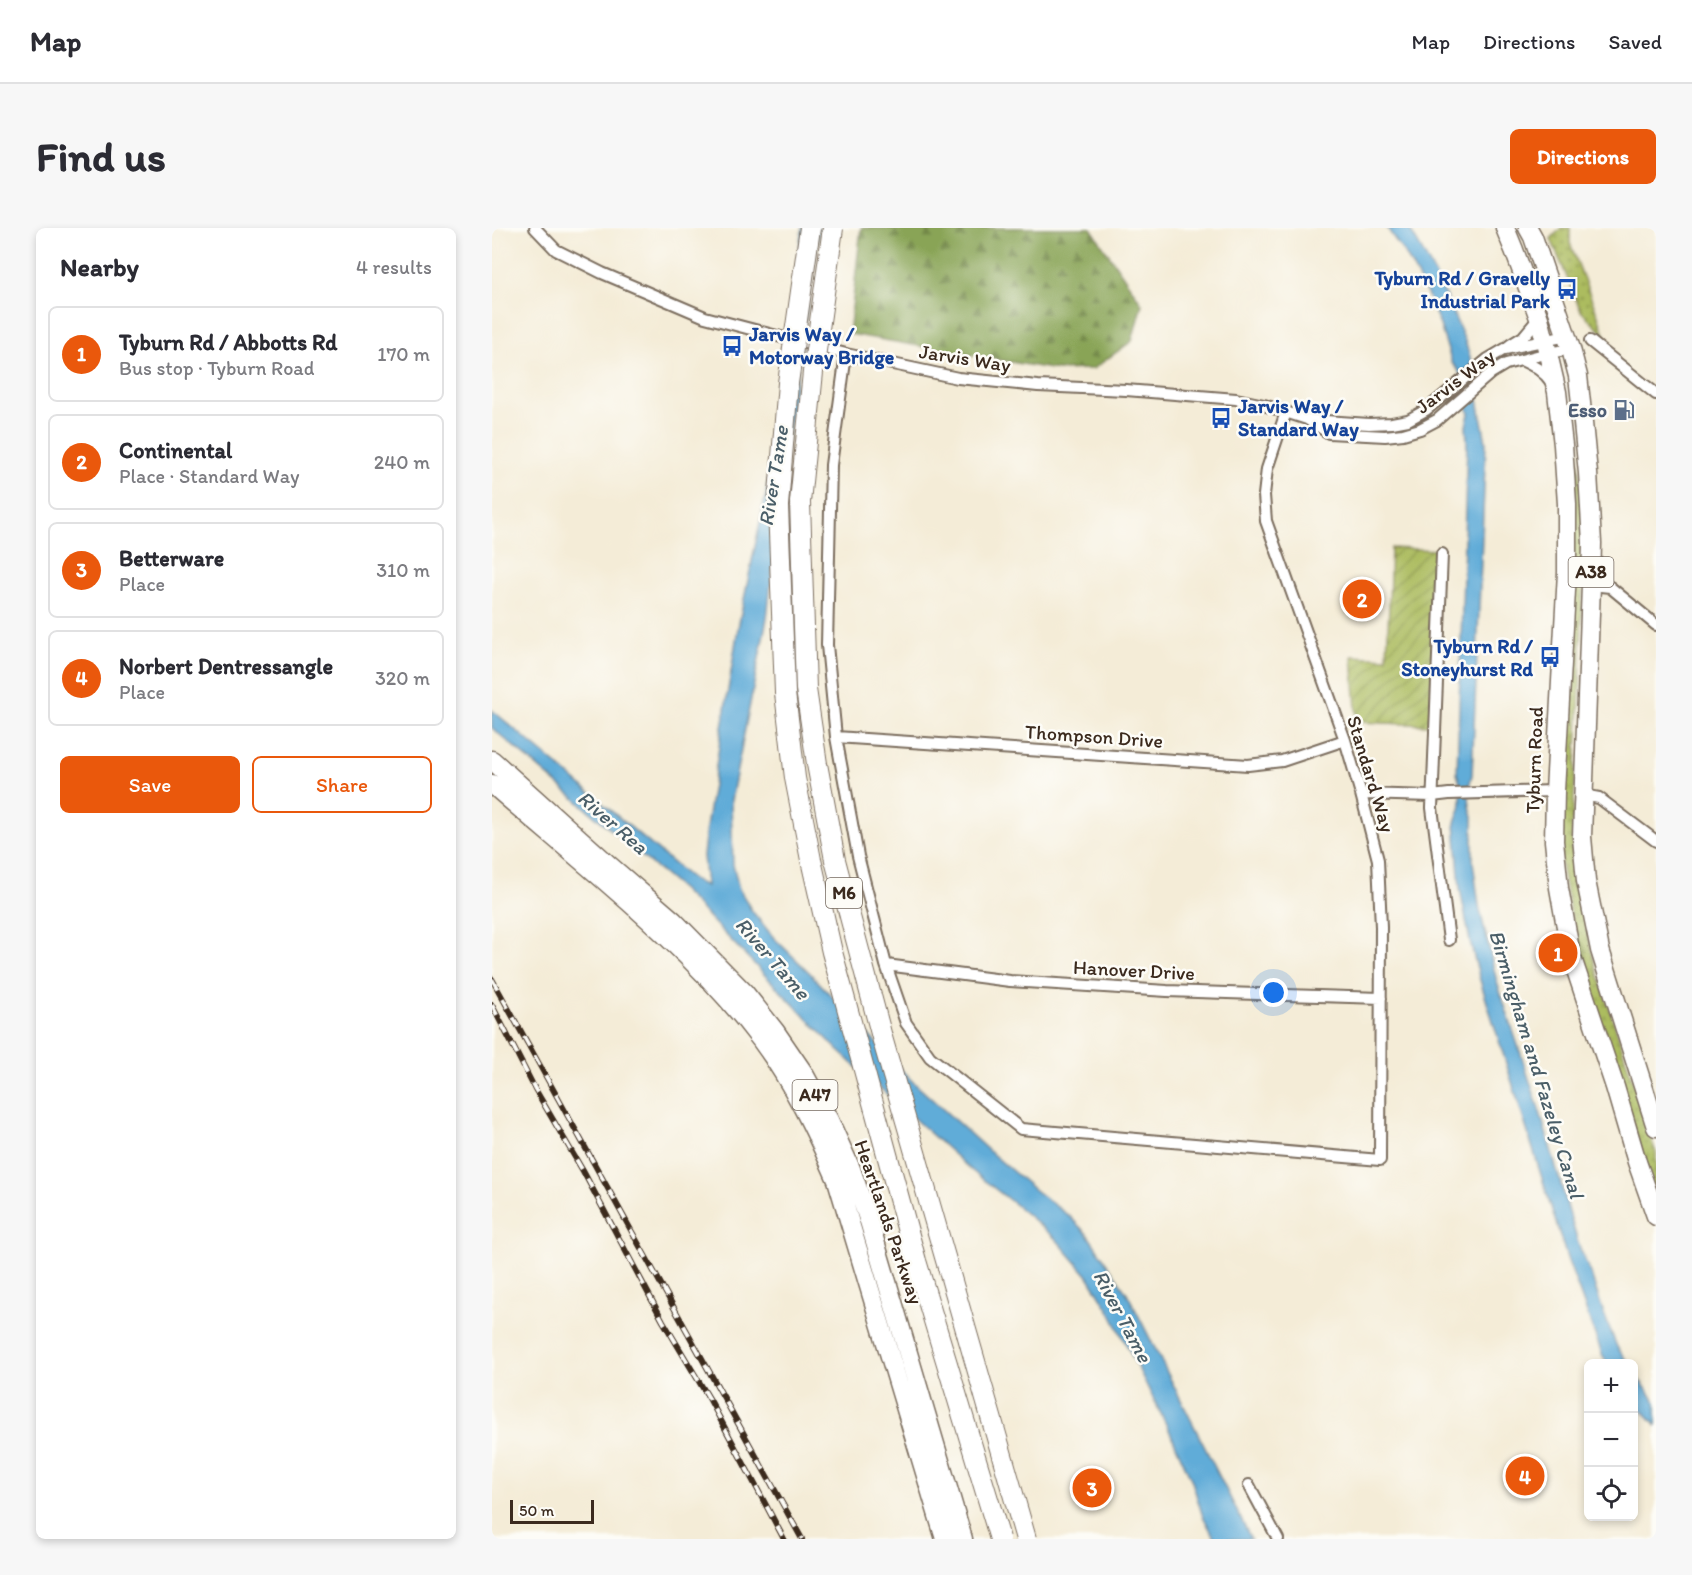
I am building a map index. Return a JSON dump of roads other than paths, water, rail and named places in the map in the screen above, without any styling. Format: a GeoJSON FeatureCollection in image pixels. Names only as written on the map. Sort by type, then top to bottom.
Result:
{"type":"FeatureCollection","features":[{"type":"Feature","properties":{"kind":"highway","name":"M6"},"geometry":{"type":"LineString","coordinates":[[810,228],[788,383],[778,507],[785,693],[795,778],[832,952],[916,1261],[1000,1539]]}},
{"type":"Feature","properties":{"kind":"highway","name":"M6"},"geometry":{"type":"LineString","coordinates":[[833,228],[813,372],[800,502],[806,689],[817,764],[835,860],[877,1018],[1026,1539]]}},
{"type":"Feature","properties":{"kind":"main road","name":"Tyburn Road"},"geometry":{"type":"LineString","coordinates":[[1505,228],[1539,318],[1547,347],[1557,392],[1567,504],[1567,572],[1555,791],[1555,853],[1559,888],[1571,956],[1656,1216]]}},
{"type":"Feature","properties":{"kind":"main road","name":"A38"},"geometry":{"type":"LineString","coordinates":[[1534,232],[1578,376],[1588,473],[1592,543],[1582,837],[1586,881],[1600,950],[1656,1127]]}},
{"type":"Feature","properties":{"kind":"main road","name":"Heartlands Parkway"},"geometry":{"type":"LineString","coordinates":[[492,760],[674,921],[744,992],[775,1031],[802,1072],[829,1120],[851,1169],[870,1221],[963,1539]]}},
{"type":"Feature","properties":{"kind":"main road","name":"Heartlands Parkway"},"geometry":{"type":"LineString","coordinates":[[492,784],[695,964],[762,1041],[785,1077],[813,1126],[837,1180],[945,1539]]}},
{"type":"Feature","properties":{"kind":"street","name":"Jarvis Way"},"geometry":{"type":"LineString","coordinates":[[535,228],[556,250],[602,273],[705,317],[846,354],[958,378],[1038,386],[1236,399],[1308,419],[1369,424],[1408,420],[1426,411],[1488,359],[1523,337],[1539,318]]}},
{"type":"Feature","properties":{"kind":"street"},"geometry":{"type":"LineString","coordinates":[[1590,341],[1656,394]]}},
{"type":"Feature","properties":{"kind":"street"},"geometry":{"type":"LineString","coordinates":[[1505,349],[1547,347],[1569,343]]}},
{"type":"Feature","properties":{"kind":"street","name":"Jarvis Way"},"geometry":{"type":"LineString","coordinates":[[1308,419],[1329,433],[1385,436],[1420,429],[1437,420],[1491,373],[1506,364],[1521,360],[1547,347]]}},
{"type":"Feature","properties":{"kind":"street"},"geometry":{"type":"LineString","coordinates":[[846,354],[831,465],[827,645],[836,736],[858,856],[886,965]]}},
{"type":"Feature","properties":{"kind":"street","name":"Jarvis Way"},"geometry":{"type":"LineString","coordinates":[[1521,360],[1534,365],[1542,372],[1557,392]]}},
{"type":"Feature","properties":{"kind":"street","name":"Standard Way"},"geometry":{"type":"LineString","coordinates":[[886,965],[906,1023],[930,1057],[1022,1129],[1380,1160],[1381,927],[1378,860],[1344,740],[1266,521],[1264,495],[1267,469],[1286,412]]}},
{"type":"Feature","properties":{"kind":"street"},"geometry":{"type":"LineString","coordinates":[[1442,554],[1432,808],[1449,940]]}},
{"type":"Feature","properties":{"kind":"street"},"geometry":{"type":"LineString","coordinates":[[1591,585],[1610,586],[1656,625]]}},
{"type":"Feature","properties":{"kind":"street","name":"Thompson Drive"},"geometry":{"type":"LineString","coordinates":[[836,736],[1248,765],[1282,761],[1344,740]]}},
{"type":"Feature","properties":{"kind":"street"},"geometry":{"type":"LineString","coordinates":[[1361,794],[1432,796],[1555,791]]}},
{"type":"Feature","properties":{"kind":"street"},"geometry":{"type":"LineString","coordinates":[[1583,795],[1599,798],[1656,840]]}},
{"type":"Feature","properties":{"kind":"street","name":"Hanover Drive"},"geometry":{"type":"LineString","coordinates":[[886,965],[1030,983],[1167,991],[1381,998]]}},
{"type":"Feature","properties":{"kind":"street"},"geometry":{"type":"LineString","coordinates":[[1249,1485],[1278,1539]]}},
{"type":"Feature","properties":{"kind":"water"},"geometry":{"type":"Polygon","coordinates":[[[802,228],[820,228],[790,420],[767,618],[731,800],[733,865],[739,889],[752,911],[774,938],[912,1081],[990,1152],[1069,1216],[1087,1234],[1127,1293],[1251,1539],[1215,1539],[1202,1514],[1192,1481],[1170,1432],[1109,1310],[1088,1276],[1056,1239],[971,1170],[839,1051],[683,891],[492,728],[492,710],[693,880],[706,886],[703,856],[706,828],[738,628],[766,494],[802,228]]]}},
{"type":"Feature","properties":{"kind":"water"},"geometry":{"type":"Polygon","coordinates":[[[1387,228],[1409,228],[1443,290],[1470,357],[1486,442],[1472,775],[1469,796],[1473,816],[1473,862],[1479,906],[1497,982],[1540,1112],[1578,1243],[1617,1347],[1625,1359],[1605,1359],[1602,1354],[1567,1258],[1480,980],[1470,941],[1460,889],[1455,823],[1461,801],[1457,774],[1466,426],[1469,414],[1459,371],[1452,363],[1427,294],[1407,257],[1387,228]]]}},
{"type":"Feature","properties":{"kind":"water"},"geometry":{"type":"Polygon","coordinates":[[[1638,1377],[1656,1402],[1656,1425],[1638,1405],[1638,1377]]]}},
{"type":"Feature","properties":{"kind":"railway"},"geometry":{"type":"LineString","coordinates":[[492,979],[802,1539]]}},
{"type":"Feature","properties":{"kind":"railway"},"geometry":{"type":"LineString","coordinates":[[492,1005],[535,1089],[583,1171],[663,1321],[710,1400],[784,1539]]}},
{"type":"Feature","properties":{"kind":"place","name":"Tyburn Rd / Gravelly Industrial Park"},"geometry":{"type":"Point","coordinates":[1567,289]}},
{"type":"Feature","properties":{"kind":"place","name":"Jarvis Way / Motorway Bridge"},"geometry":{"type":"Point","coordinates":[732,346]}},
{"type":"Feature","properties":{"kind":"place","name":"Esso"},"geometry":{"type":"Point","coordinates":[1624,410]}},
{"type":"Feature","properties":{"kind":"place","name":"Jarvis Way / Standard Way"},"geometry":{"type":"Point","coordinates":[1221,418]}},
{"type":"Feature","properties":{"kind":"place","name":"Continental"},"geometry":{"type":"Point","coordinates":[1362,599]}},
{"type":"Feature","properties":{"kind":"place","name":"Tyburn Rd / Stoneyhurst Rd"},"geometry":{"type":"Point","coordinates":[1550,657]}},
{"type":"Feature","properties":{"kind":"place","name":"Tyburn Rd / Abbotts Rd"},"geometry":{"type":"Point","coordinates":[1558,953]}},
{"type":"Feature","properties":{"kind":"place","name":"Norbert Dentressangle"},"geometry":{"type":"Point","coordinates":[1525,1476]}},
{"type":"Feature","properties":{"kind":"place","name":"Betterware"},"geometry":{"type":"Point","coordinates":[1092,1488]}},
{"type":"Feature","properties":{"kind":"water label","name":"River Tame"},"geometry":{"type":"Point","coordinates":[773,476]}},
{"type":"Feature","properties":{"kind":"water label","name":"River Rea"},"geometry":{"type":"Point","coordinates":[613,822]}},
{"type":"Feature","properties":{"kind":"water label","name":"River Tame"},"geometry":{"type":"Point","coordinates":[773,958]}},
{"type":"Feature","properties":{"kind":"water label","name":"Birmingham and Fazeley Canal"},"geometry":{"type":"Point","coordinates":[1537,1064]}},
{"type":"Feature","properties":{"kind":"water label","name":"River Tame"},"geometry":{"type":"Point","coordinates":[1123,1316]}}]}
